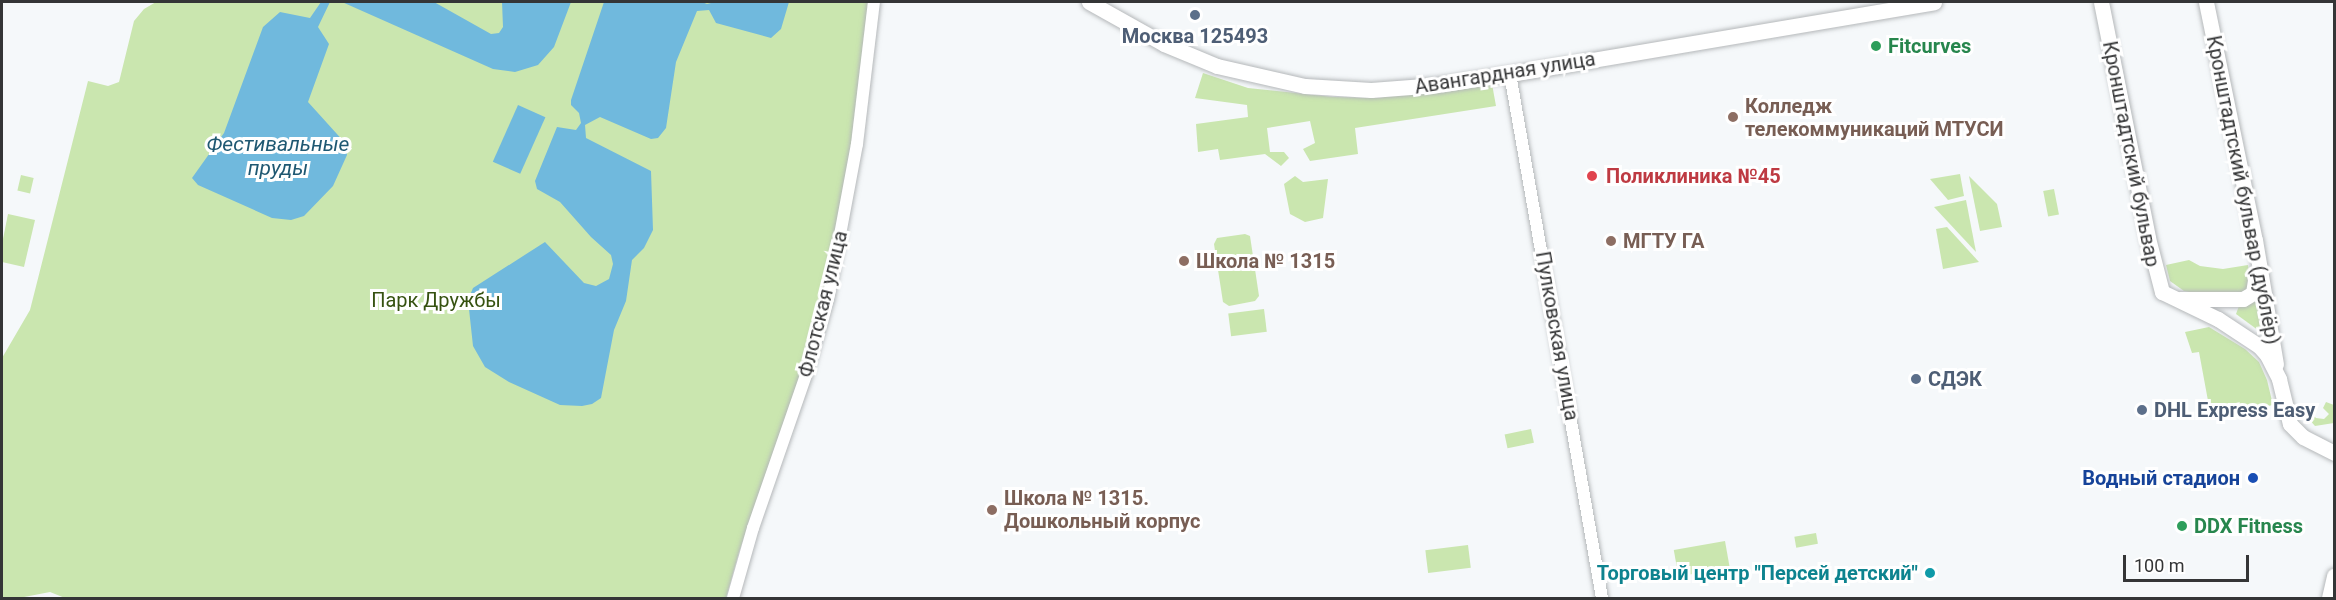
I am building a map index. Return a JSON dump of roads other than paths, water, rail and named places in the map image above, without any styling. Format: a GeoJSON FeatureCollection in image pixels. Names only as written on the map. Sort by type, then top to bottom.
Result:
{"type":"FeatureCollection","features":[{"type":"Feature","properties":{"kind":"main road","name":"Авангардная улица"},"geometry":{"type":"LineString","coordinates":[[1089,2],[1164,44],[1216,66],[1271,80],[1338,89],[1400,89],[1510,74],[1934,2]]}},
{"type":"Feature","properties":{"kind":"main road","name":"Кронштадтский бульвар"},"geometry":{"type":"LineString","coordinates":[[2101,2],[2153,263],[2162,292],[2173,299]]}},
{"type":"Feature","properties":{"kind":"main road","name":"Кронштадтский бульвар (дублёр)"},"geometry":{"type":"LineString","coordinates":[[2206,2],[2258,258],[2279,379]]}},
{"type":"Feature","properties":{"kind":"main road"},"geometry":{"type":"LineString","coordinates":[[2173,299],[2231,301],[2249,297],[2255,287],[2258,258]]}},
{"type":"Feature","properties":{"kind":"main road"},"geometry":{"type":"LineString","coordinates":[[2173,299],[2218,319],[2248,337],[2267,355],[2279,379],[2290,424],[2303,437],[2330,449]]}},
{"type":"Feature","properties":{"kind":"main road"},"geometry":{"type":"LineString","coordinates":[[2329,598],[2334,576]]}},
{"type":"Feature","properties":{"kind":"street","name":"Флотская улица"},"geometry":{"type":"LineString","coordinates":[[733,598],[753,528],[806,375],[828,299],[857,144],[875,5]]}},
{"type":"Feature","properties":{"kind":"street","name":"Пулковская улица"},"geometry":{"type":"LineString","coordinates":[[1510,74],[1602,598]]}},
{"type":"Feature","properties":{"kind":"water","name":"Фестивальные пруды"},"geometry":{"type":"Polygon","coordinates":[[[321,2],[330,2],[318,27],[329,44],[308,102],[346,144],[347,155],[333,186],[304,216],[291,220],[272,218],[198,185],[192,178],[224,133],[263,27],[280,12],[310,18],[321,2]]]}},
{"type":"Feature","properties":{"kind":"water"},"geometry":{"type":"Polygon","coordinates":[[[342,2],[434,2],[491,34],[499,33],[503,27],[502,2],[571,2],[554,47],[538,65],[515,72],[493,69],[342,2]]]}},
{"type":"Feature","properties":{"kind":"water"},"geometry":{"type":"Polygon","coordinates":[[[604,2],[702,2],[707,4],[715,2],[789,2],[781,29],[771,38],[716,23],[709,10],[697,11],[676,62],[666,128],[658,138],[651,139],[600,117],[585,125],[586,138],[651,171],[653,230],[644,248],[632,260],[626,301],[614,330],[601,398],[592,404],[582,406],[560,405],[509,382],[485,367],[473,346],[468,300],[473,288],[545,242],[584,283],[596,286],[609,279],[613,264],[611,255],[591,237],[560,202],[537,189],[535,181],[557,127],[576,130],[581,123],[579,113],[571,105],[571,100],[604,2]]]}},
{"type":"Feature","properties":{"kind":"water"},"geometry":{"type":"Polygon","coordinates":[[[518,105],[545,117],[520,174],[493,162],[518,105]]]}},
{"type":"Feature","properties":{"kind":"place","name":"Москва 125493"},"geometry":{"type":"Point","coordinates":[1195,15]}},
{"type":"Feature","properties":{"kind":"place","name":"Fitcurves"},"geometry":{"type":"Point","coordinates":[1876,46]}},
{"type":"Feature","properties":{"kind":"place","name":"Колледж телекоммуникаций МТУСИ"},"geometry":{"type":"Point","coordinates":[1733,117]}},
{"type":"Feature","properties":{"kind":"place","name":"Поликлиника №45"},"geometry":{"type":"Point","coordinates":[1592,176]}},
{"type":"Feature","properties":{"kind":"place","name":"МГТУ ГА"},"geometry":{"type":"Point","coordinates":[1611,241]}},
{"type":"Feature","properties":{"kind":"place","name":"Школа № 1315"},"geometry":{"type":"Point","coordinates":[1184,261]}},
{"type":"Feature","properties":{"kind":"place","name":"СДЭК"},"geometry":{"type":"Point","coordinates":[1916,379]}},
{"type":"Feature","properties":{"kind":"place","name":"DHL Express Easy"},"geometry":{"type":"Point","coordinates":[2142,410]}},
{"type":"Feature","properties":{"kind":"place","name":"Водный стадион"},"geometry":{"type":"Point","coordinates":[2253,478]}},
{"type":"Feature","properties":{"kind":"place","name":"Школа № 1315. Дошкольный корпус"},"geometry":{"type":"Point","coordinates":[992,510]}},
{"type":"Feature","properties":{"kind":"place","name":"DDX Fitness"},"geometry":{"type":"Point","coordinates":[2182,526]}},
{"type":"Feature","properties":{"kind":"place","name":"Торговый центр \"Персей детский\""},"geometry":{"type":"Point","coordinates":[1930,573]}},
{"type":"Feature","properties":{"kind":"park label","name":"Парк Дружбы"},"geometry":{"type":"Point","coordinates":[436,300]}}]}
